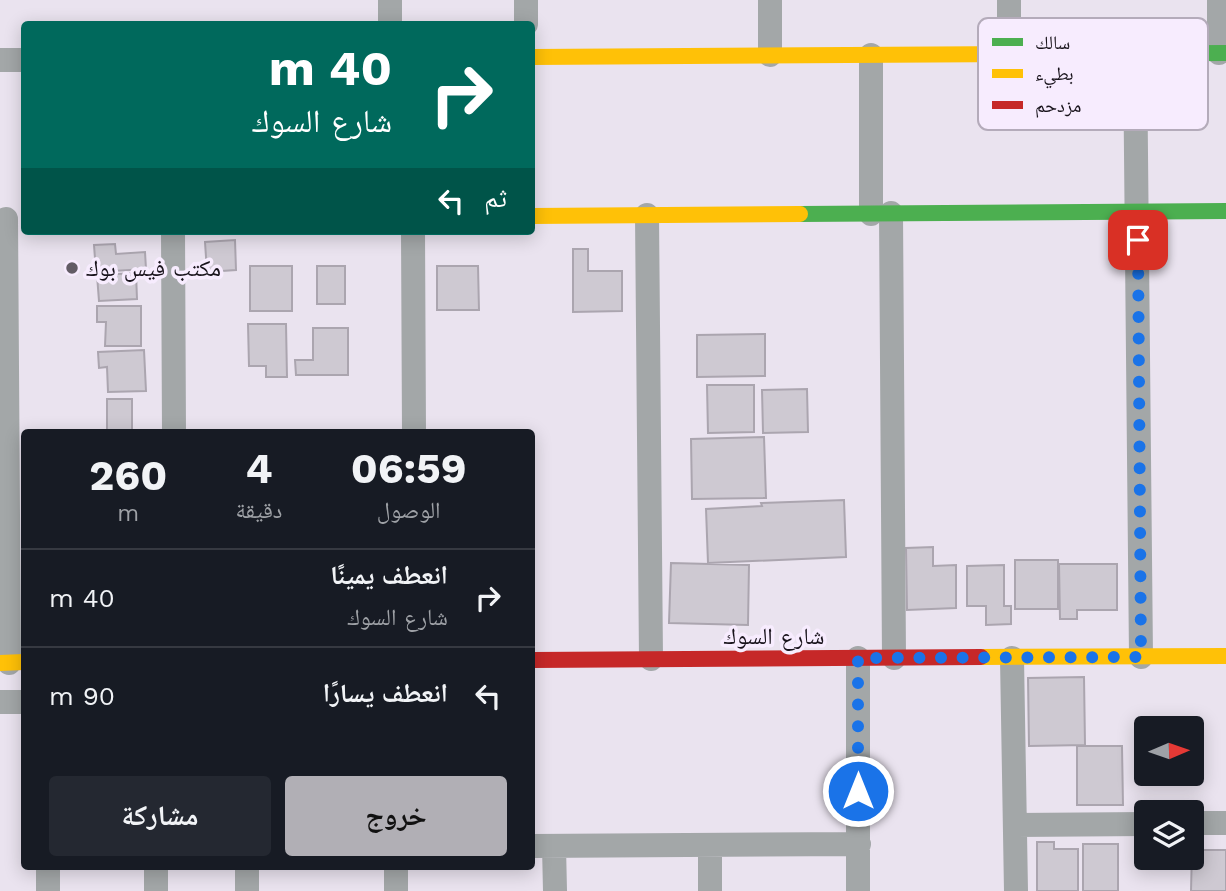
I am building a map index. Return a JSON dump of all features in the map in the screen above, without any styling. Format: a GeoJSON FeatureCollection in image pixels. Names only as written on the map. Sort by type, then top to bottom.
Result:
{"type":"FeatureCollection","features":[{"type":"Feature","properties":{"kind":"street"},"geometry":{"type":"LineString","coordinates":[[390,0],[390,21]]}},
{"type":"Feature","properties":{"kind":"street"},"geometry":{"type":"LineString","coordinates":[[526,0],[526,21]]}},
{"type":"Feature","properties":{"kind":"street"},"geometry":{"type":"LineString","coordinates":[[770,0],[770,55]]}},
{"type":"Feature","properties":{"kind":"street"},"geometry":{"type":"LineString","coordinates":[[1009,0],[1009,18]]}},
{"type":"Feature","properties":{"kind":"street"},"geometry":{"type":"LineString","coordinates":[[1219,0],[1222,53]]}},
{"type":"Feature","properties":{"kind":"street"},"geometry":{"type":"LineString","coordinates":[[535,57],[978,54]]}},
{"type":"Feature","properties":{"kind":"street"},"geometry":{"type":"LineString","coordinates":[[871,55],[881,214],[894,658]]}},
{"type":"Feature","properties":{"kind":"street"},"geometry":{"type":"LineString","coordinates":[[0,60],[21,60]]}},
{"type":"Feature","properties":{"kind":"street"},"geometry":{"type":"LineString","coordinates":[[1136,130],[1141,657]]}},
{"type":"Feature","properties":{"kind":"street"},"geometry":{"type":"LineString","coordinates":[[535,216],[1226,211]]}},
{"type":"Feature","properties":{"kind":"street"},"geometry":{"type":"LineString","coordinates":[[647,215],[651,659]]}},
{"type":"Feature","properties":{"kind":"street"},"geometry":{"type":"LineString","coordinates":[[10,219],[11,663]]}},
{"type":"Feature","properties":{"kind":"street"},"geometry":{"type":"LineString","coordinates":[[173,235],[174,429]]}},
{"type":"Feature","properties":{"kind":"street"},"geometry":{"type":"LineString","coordinates":[[412,235],[414,429]]}},
{"type":"Feature","properties":{"kind":"street","name":"شارع السوك"},"geometry":{"type":"LineString","coordinates":[[535,660],[1226,656]]}},
{"type":"Feature","properties":{"kind":"street"},"geometry":{"type":"LineString","coordinates":[[858,658],[858,891]]}},
{"type":"Feature","properties":{"kind":"street"},"geometry":{"type":"LineString","coordinates":[[1012,658],[1016,891]]}},
{"type":"Feature","properties":{"kind":"street"},"geometry":{"type":"LineString","coordinates":[[0,702],[21,702]]}},
{"type":"Feature","properties":{"kind":"street"},"geometry":{"type":"LineString","coordinates":[[1204,823],[1226,823]]}},
{"type":"Feature","properties":{"kind":"street"},"geometry":{"type":"LineString","coordinates":[[1016,825],[1134,824]]}},
{"type":"Feature","properties":{"kind":"street"},"geometry":{"type":"LineString","coordinates":[[555,891],[543,846],[859,844]]}},
{"type":"Feature","properties":{"kind":"street"},"geometry":{"type":"LineString","coordinates":[[710,845],[710,891]]}},
{"type":"Feature","properties":{"kind":"street"},"geometry":{"type":"LineString","coordinates":[[48,870],[48,891]]}},
{"type":"Feature","properties":{"kind":"street"},"geometry":{"type":"LineString","coordinates":[[156,870],[156,891]]}},
{"type":"Feature","properties":{"kind":"street"},"geometry":{"type":"LineString","coordinates":[[247,870],[247,891]]}},
{"type":"Feature","properties":{"kind":"street"},"geometry":{"type":"LineString","coordinates":[[396,870],[396,891]]}},
{"type":"Feature","properties":{"kind":"building"},"geometry":{"type":"Polygon","coordinates":[[[235,240],[236,270],[207,272],[205,242],[235,240]]]}},
{"type":"Feature","properties":{"kind":"building"},"geometry":{"type":"Polygon","coordinates":[[[115,244],[116,254],[145,252],[146,269],[96,272],[94,245],[115,244]]]}},
{"type":"Feature","properties":{"kind":"building"},"geometry":{"type":"Polygon","coordinates":[[[573,249],[588,249],[588,271],[622,271],[622,311],[573,312],[573,249]]]}},
{"type":"Feature","properties":{"kind":"building"},"geometry":{"type":"Polygon","coordinates":[[[250,266],[292,266],[292,311],[250,311],[250,266]]]}},
{"type":"Feature","properties":{"kind":"building"},"geometry":{"type":"Polygon","coordinates":[[[317,266],[345,266],[345,304],[317,304],[317,266]]]}},
{"type":"Feature","properties":{"kind":"building"},"geometry":{"type":"Polygon","coordinates":[[[437,266],[478,266],[479,310],[437,310],[437,266]]]}},
{"type":"Feature","properties":{"kind":"building"},"geometry":{"type":"Polygon","coordinates":[[[136,273],[137,299],[99,301],[97,275],[136,273]]]}},
{"type":"Feature","properties":{"kind":"building"},"geometry":{"type":"Polygon","coordinates":[[[97,306],[141,306],[141,346],[105,346],[106,322],[97,322],[97,306]]]}},
{"type":"Feature","properties":{"kind":"building"},"geometry":{"type":"Polygon","coordinates":[[[248,324],[286,324],[287,377],[266,377],[266,366],[249,366],[248,324]]]}},
{"type":"Feature","properties":{"kind":"building"},"geometry":{"type":"Polygon","coordinates":[[[313,328],[348,328],[348,375],[296,375],[295,360],[313,360],[313,328]]]}},
{"type":"Feature","properties":{"kind":"building"},"geometry":{"type":"Polygon","coordinates":[[[765,334],[765,376],[697,377],[697,335],[765,334]]]}},
{"type":"Feature","properties":{"kind":"building"},"geometry":{"type":"Polygon","coordinates":[[[144,350],[146,391],[108,392],[107,367],[99,368],[98,352],[144,350]]]}},
{"type":"Feature","properties":{"kind":"building"},"geometry":{"type":"Polygon","coordinates":[[[707,385],[754,385],[754,432],[708,433],[707,385]]]}},
{"type":"Feature","properties":{"kind":"building"},"geometry":{"type":"Polygon","coordinates":[[[807,389],[808,432],[763,433],[762,390],[807,389]]]}},
{"type":"Feature","properties":{"kind":"building"},"geometry":{"type":"Polygon","coordinates":[[[107,399],[132,399],[132,429],[107,429],[107,399]]]}},
{"type":"Feature","properties":{"kind":"building"},"geometry":{"type":"Polygon","coordinates":[[[764,437],[766,498],[692,499],[691,439],[764,437]]]}},
{"type":"Feature","properties":{"kind":"building"},"geometry":{"type":"Polygon","coordinates":[[[844,500],[846,557],[708,563],[706,509],[762,506],[761,503],[844,500]]]}},
{"type":"Feature","properties":{"kind":"building"},"geometry":{"type":"Polygon","coordinates":[[[933,547],[933,566],[956,565],[956,608],[907,610],[906,548],[933,547]]]}},
{"type":"Feature","properties":{"kind":"building"},"geometry":{"type":"Polygon","coordinates":[[[1015,560],[1058,560],[1058,609],[1015,609],[1015,560]]]}},
{"type":"Feature","properties":{"kind":"building"},"geometry":{"type":"Polygon","coordinates":[[[671,563],[749,565],[748,625],[669,623],[671,563]]]}},
{"type":"Feature","properties":{"kind":"building"},"geometry":{"type":"Polygon","coordinates":[[[1059,564],[1117,564],[1117,610],[1077,610],[1077,619],[1060,619],[1059,564]]]}},
{"type":"Feature","properties":{"kind":"building"},"geometry":{"type":"Polygon","coordinates":[[[1004,565],[1004,606],[1011,606],[1011,624],[986,625],[986,606],[967,606],[967,566],[1004,565]]]}},
{"type":"Feature","properties":{"kind":"building"},"geometry":{"type":"Polygon","coordinates":[[[1084,677],[1085,745],[1029,746],[1028,678],[1084,677]]]}},
{"type":"Feature","properties":{"kind":"building"},"geometry":{"type":"Polygon","coordinates":[[[1077,746],[1122,746],[1123,805],[1077,805],[1077,746]]]}},
{"type":"Feature","properties":{"kind":"building"},"geometry":{"type":"Polygon","coordinates":[[[1037,842],[1054,842],[1054,849],[1078,849],[1078,891],[1037,891],[1037,842]]]}},
{"type":"Feature","properties":{"kind":"building"},"geometry":{"type":"Polygon","coordinates":[[[1083,844],[1118,844],[1118,891],[1083,891],[1083,844]]]}},
{"type":"Feature","properties":{"kind":"building"},"geometry":{"type":"Polygon","coordinates":[[[1204,850],[1226,850],[1226,891],[1191,891],[1192,870],[1204,870],[1204,850]]]}},
{"type":"Feature","properties":{"kind":"traffic: fast"},"geometry":{"type":"LineString","coordinates":[[1208,53],[1226,53]]}},
{"type":"Feature","properties":{"kind":"traffic: fast"},"geometry":{"type":"LineString","coordinates":[[800,214],[1226,211]]}},
{"type":"Feature","properties":{"kind":"traffic: slow"},"geometry":{"type":"LineString","coordinates":[[535,57],[978,54]]}},
{"type":"Feature","properties":{"kind":"traffic: slow"},"geometry":{"type":"LineString","coordinates":[[535,216],[800,214]]}},
{"type":"Feature","properties":{"kind":"traffic: slow"},"geometry":{"type":"LineString","coordinates":[[981,657],[1226,656]]}},
{"type":"Feature","properties":{"kind":"traffic: slow"},"geometry":{"type":"LineString","coordinates":[[0,663],[21,662]]}},
{"type":"Feature","properties":{"kind":"traffic: jam"},"geometry":{"type":"LineString","coordinates":[[535,660],[981,657]]}},
{"type":"Feature","properties":{"kind":"place","name":"مكتب فيس بوك"},"geometry":{"type":"Point","coordinates":[72,268]}},
{"type":"Feature","properties":{"kind":"route"},"geometry":{"type":"LineString","coordinates":[[858,791],[858,658],[1141,657],[1138,240]]}}]}
